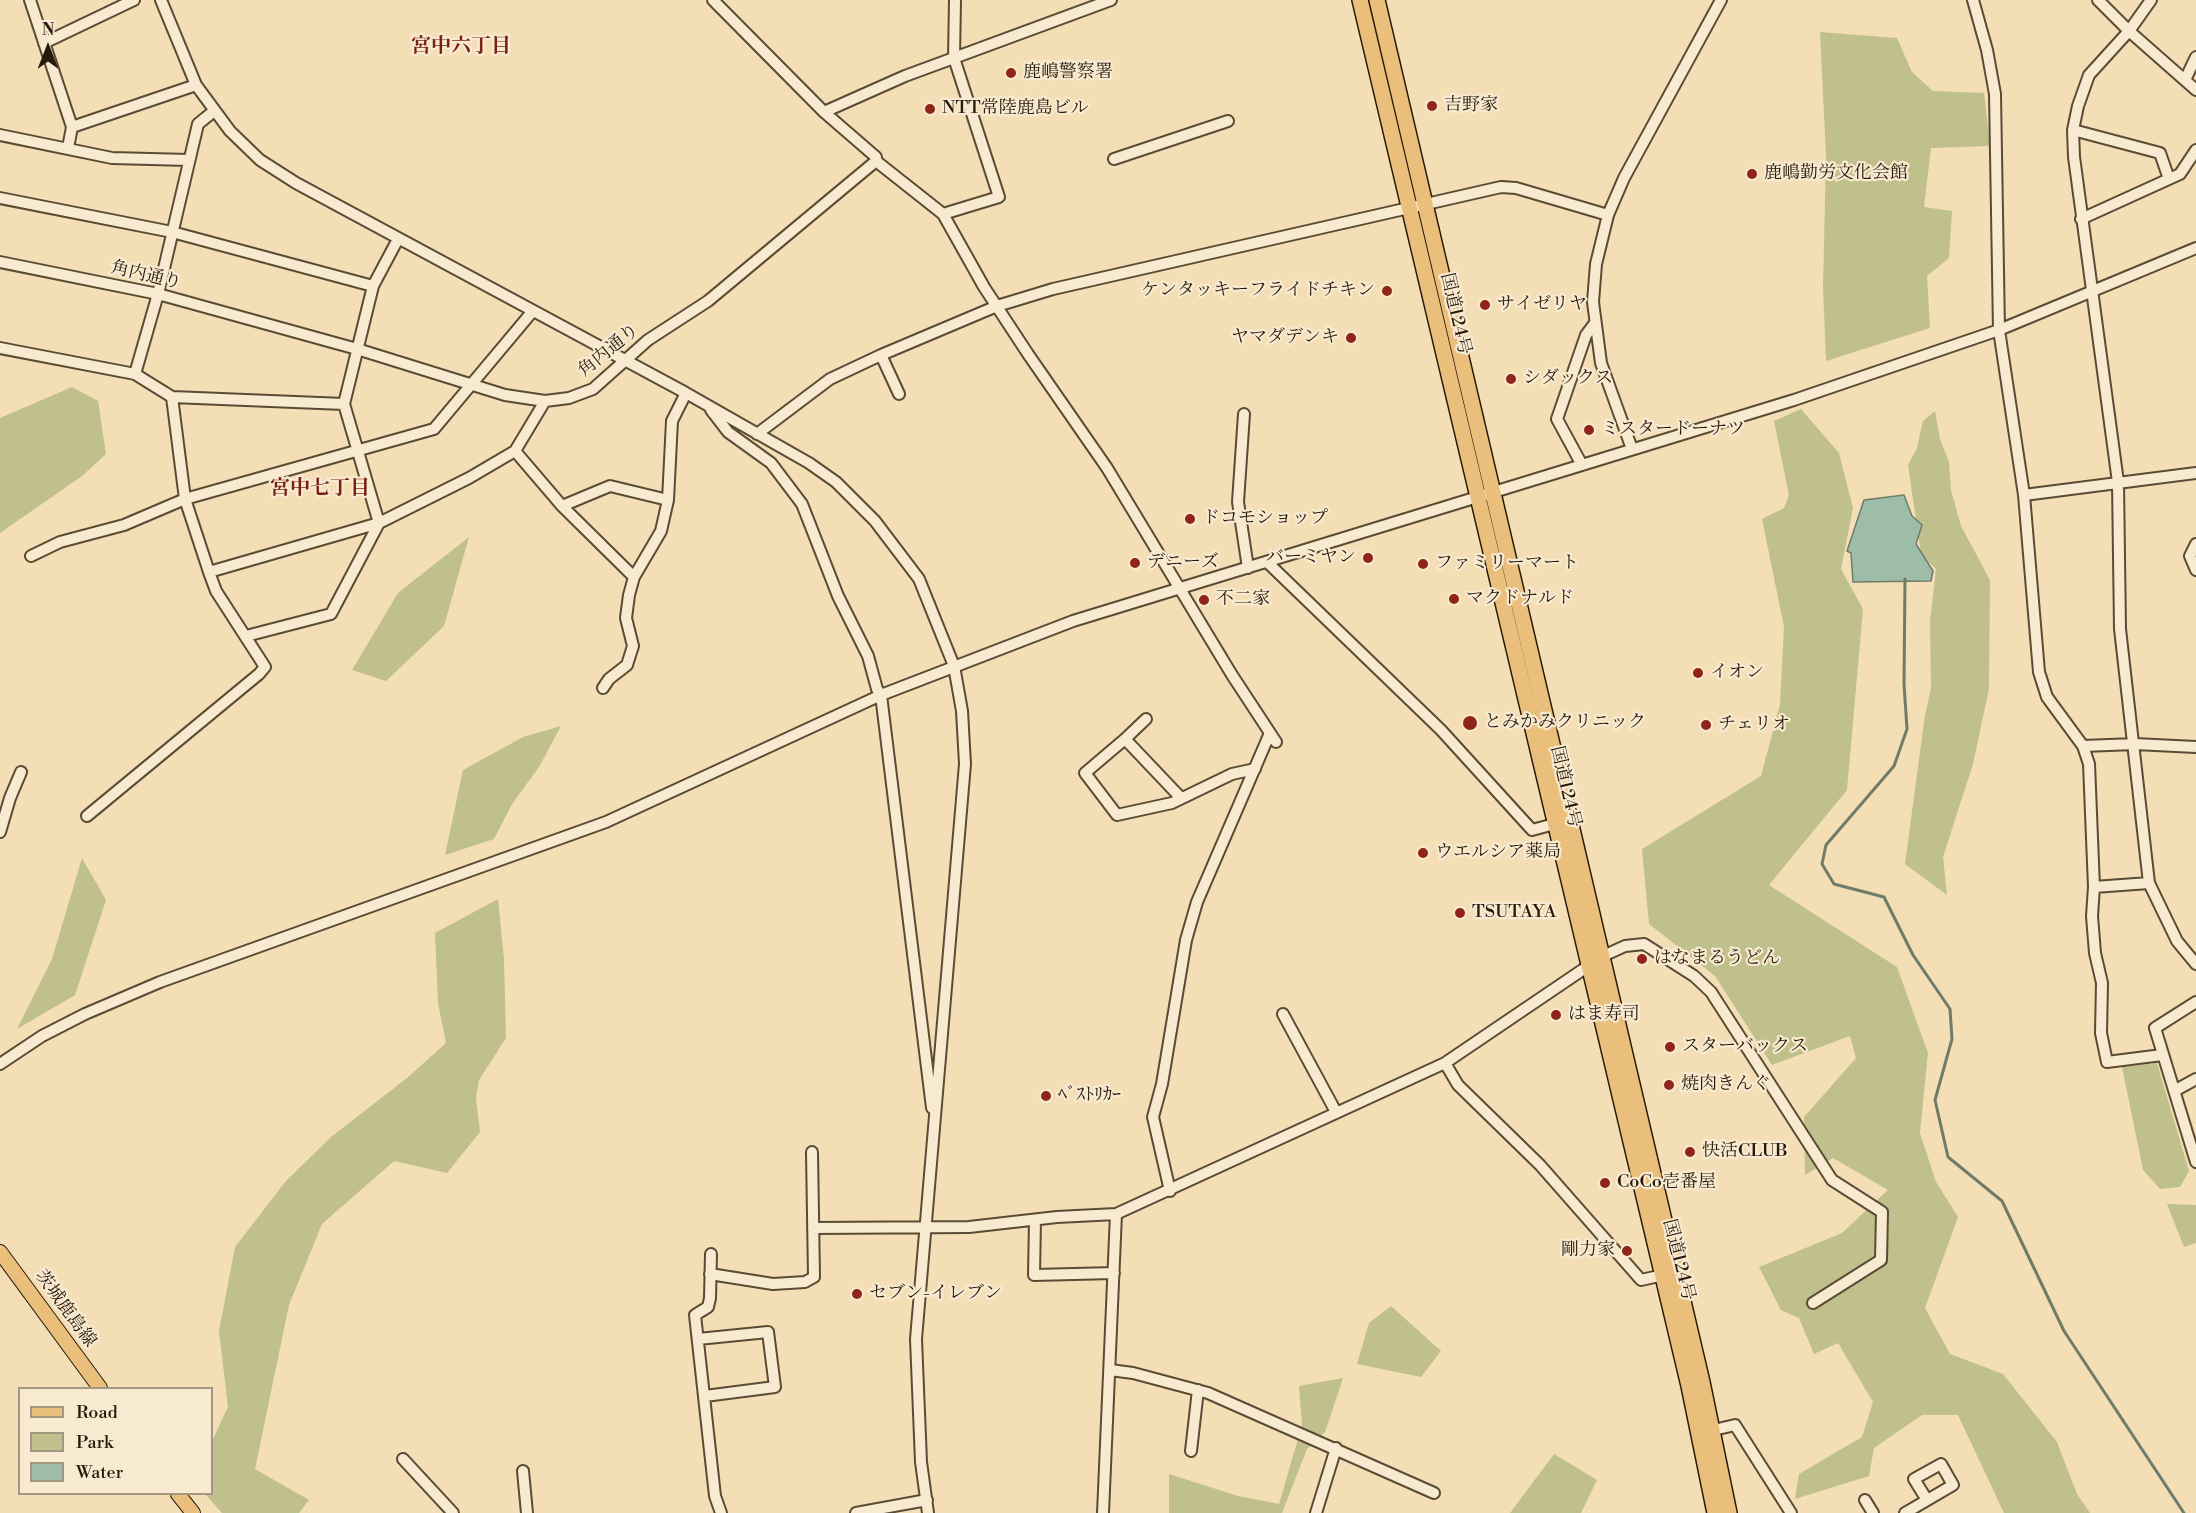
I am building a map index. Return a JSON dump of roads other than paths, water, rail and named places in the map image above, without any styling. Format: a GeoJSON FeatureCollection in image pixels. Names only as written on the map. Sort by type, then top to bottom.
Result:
{"type":"FeatureCollection","features":[{"type":"Feature","properties":{"kind":"highway","name":"国道124号"},"geometry":{"type":"LineString","coordinates":[[1360,0],[1495,493],[1603,956],[1669,1273],[1705,1432],[1729,1513]]}},
{"type":"Feature","properties":{"kind":"highway","name":"国道124号"},"geometry":{"type":"LineString","coordinates":[[1377,0],[1478,498],[1588,965],[1669,1273]]}},
{"type":"Feature","properties":{"kind":"highway","name":"国道124号"},"geometry":{"type":"LineString","coordinates":[[1705,1432],[1715,1513]]}},
{"type":"Feature","properties":{"kind":"main road","name":"茨城鹿島線"},"geometry":{"type":"LineString","coordinates":[[0,1252],[99,1387]]}},
{"type":"Feature","properties":{"kind":"main road"},"geometry":{"type":"LineString","coordinates":[[179,1495],[193,1513]]}},
{"type":"Feature","properties":{"kind":"street"},"geometry":{"type":"LineString","coordinates":[[30,0],[72,127],[68,148]]}},
{"type":"Feature","properties":{"kind":"street"},"geometry":{"type":"LineString","coordinates":[[44,43],[134,0]]}},
{"type":"Feature","properties":{"kind":"street"},"geometry":{"type":"LineString","coordinates":[[161,0],[196,85],[214,111],[260,160],[296,183],[686,393],[809,463],[836,482],[875,522],[919,579],[954,666],[962,711],[965,764],[916,1339],[921,1462],[928,1513]]}},
{"type":"Feature","properties":{"kind":"street"},"geometry":{"type":"LineString","coordinates":[[713,0],[824,112],[876,157],[876,161],[943,214],[997,306],[1107,468],[1273,738],[1255,770],[1197,902],[1186,940],[1162,1084],[1153,1117],[1170,1191]]}},
{"type":"Feature","properties":{"kind":"street"},"geometry":{"type":"LineString","coordinates":[[943,214],[999,197],[954,58],[955,0]]}},
{"type":"Feature","properties":{"kind":"street"},"geometry":{"type":"LineString","coordinates":[[824,112],[905,76],[1110,0]]}},
{"type":"Feature","properties":{"kind":"street"},"geometry":{"type":"LineString","coordinates":[[1632,449],[1601,363],[1595,322],[1596,264],[1608,215],[1632,162],[1721,0]]}},
{"type":"Feature","properties":{"kind":"street"},"geometry":{"type":"LineString","coordinates":[[1973,0],[1987,50],[1995,94],[1999,330],[2024,495],[2039,672],[2047,697],[2083,746],[2089,764],[2094,886],[2092,916],[2095,953],[2102,983],[2101,1034],[2107,1062],[2162,1055]]}},
{"type":"Feature","properties":{"kind":"street"},"geometry":{"type":"LineString","coordinates":[[2098,0],[2129,31],[2196,90]]}},
{"type":"Feature","properties":{"kind":"street"},"geometry":{"type":"LineString","coordinates":[[2151,0],[2129,31],[2090,75],[2080,99],[2073,130],[2081,219],[2118,482],[2120,628],[2149,883],[2176,941],[2196,964]]}},
{"type":"Feature","properties":{"kind":"street"},"geometry":{"type":"LineString","coordinates":[[2185,80],[2196,57]]}},
{"type":"Feature","properties":{"kind":"street"},"geometry":{"type":"LineString","coordinates":[[72,127],[196,85]]}},
{"type":"Feature","properties":{"kind":"street"},"geometry":{"type":"LineString","coordinates":[[135,374],[158,294],[198,124],[214,111]]}},
{"type":"Feature","properties":{"kind":"street"},"geometry":{"type":"LineString","coordinates":[[1113,159],[1228,121]]}},
{"type":"Feature","properties":{"kind":"street"},"geometry":{"type":"LineString","coordinates":[[2073,130],[2160,153],[2169,179]]}},
{"type":"Feature","properties":{"kind":"street"},"geometry":{"type":"LineString","coordinates":[[0,135],[112,158],[189,160]]}},
{"type":"Feature","properties":{"kind":"street"},"geometry":{"type":"LineString","coordinates":[[2081,219],[2180,174],[2196,150]]}},
{"type":"Feature","properties":{"kind":"street","name":"角内通り"},"geometry":{"type":"LineString","coordinates":[[0,262],[158,294],[357,349],[505,395],[545,401],[569,398],[594,389],[648,340],[708,301],[876,161]]}},
{"type":"Feature","properties":{"kind":"street"},"geometry":{"type":"LineString","coordinates":[[757,434],[830,379],[997,306],[1053,289],[1501,187],[1516,188],[1608,215]]}},
{"type":"Feature","properties":{"kind":"street"},"geometry":{"type":"LineString","coordinates":[[0,198],[172,232],[374,286]]}},
{"type":"Feature","properties":{"kind":"street"},"geometry":{"type":"LineString","coordinates":[[246,636],[331,614],[379,523],[344,404],[374,286],[398,239]]}},
{"type":"Feature","properties":{"kind":"street"},"geometry":{"type":"LineString","coordinates":[[0,1064],[42,1036],[85,1014],[160,982],[495,863],[617,817],[881,695],[1073,621],[1767,409],[1999,330],[2093,293],[2196,248]]}},
{"type":"Feature","properties":{"kind":"street"},"geometry":{"type":"LineString","coordinates":[[31,556],[60,542],[124,525],[185,500],[434,429],[532,312]]}},
{"type":"Feature","properties":{"kind":"street"},"geometry":{"type":"LineString","coordinates":[[1582,465],[1557,419],[1586,335],[1595,322]]}},
{"type":"Feature","properties":{"kind":"street"},"geometry":{"type":"LineString","coordinates":[[0,348],[135,374],[172,397],[344,404]]}},
{"type":"Feature","properties":{"kind":"street"},"geometry":{"type":"LineString","coordinates":[[881,355],[899,394]]}},
{"type":"Feature","properties":{"kind":"street"},"geometry":{"type":"LineString","coordinates":[[603,688],[609,679],[627,665],[633,646],[626,618],[634,577],[661,531],[668,500],[672,422],[686,393]]}},
{"type":"Feature","properties":{"kind":"street"},"geometry":{"type":"LineString","coordinates":[[87,816],[265,667],[216,591],[209,572],[185,500],[172,397]]}},
{"type":"Feature","properties":{"kind":"street"},"geometry":{"type":"LineString","coordinates":[[209,572],[379,523],[469,478],[515,451],[545,401]]}},
{"type":"Feature","properties":{"kind":"street"},"geometry":{"type":"LineString","coordinates":[[707,405],[728,432],[771,463],[802,504],[838,596],[868,656],[877,689],[881,695],[903,858],[928,1094],[934,1117]]}},
{"type":"Feature","properties":{"kind":"street"},"geometry":{"type":"LineString","coordinates":[[1244,414],[1238,502],[1248,568]]}},
{"type":"Feature","properties":{"kind":"street"},"geometry":{"type":"LineString","coordinates":[[515,451],[562,506],[634,577]]}},
{"type":"Feature","properties":{"kind":"street"},"geometry":{"type":"LineString","coordinates":[[2024,495],[2196,473]]}},
{"type":"Feature","properties":{"kind":"street"},"geometry":{"type":"LineString","coordinates":[[562,506],[610,486],[668,500]]}},
{"type":"Feature","properties":{"kind":"street"},"geometry":{"type":"LineString","coordinates":[[2196,544],[2190,556],[2196,570]]}},
{"type":"Feature","properties":{"kind":"street"},"geometry":{"type":"LineString","coordinates":[[1267,562],[1441,730],[1532,830],[1571,820]]}},
{"type":"Feature","properties":{"kind":"street"},"geometry":{"type":"LineString","coordinates":[[1146,719],[1085,773],[1117,815],[1172,803],[1232,774],[1255,770]]}},
{"type":"Feature","properties":{"kind":"street"},"geometry":{"type":"LineString","coordinates":[[1125,739],[1181,798]]}},
{"type":"Feature","properties":{"kind":"street"},"geometry":{"type":"LineString","coordinates":[[2083,746],[2135,744],[2196,747]]}},
{"type":"Feature","properties":{"kind":"street"},"geometry":{"type":"LineString","coordinates":[[0,832],[9,798],[21,772]]}},
{"type":"Feature","properties":{"kind":"street"},"geometry":{"type":"LineString","coordinates":[[2094,886],[2149,883]]}},
{"type":"Feature","properties":{"kind":"street"},"geometry":{"type":"LineString","coordinates":[[813,1228],[925,1228],[1116,1214],[1444,1063],[1603,956],[1625,946],[1644,944],[1694,976],[1711,993],[1832,1180],[1882,1212],[1881,1260],[1814,1303]]}},
{"type":"Feature","properties":{"kind":"street"},"geometry":{"type":"LineString","coordinates":[[2196,1002],[2155,1028],[2162,1055],[2176,1090],[2196,1162]]}},
{"type":"Feature","properties":{"kind":"street"},"geometry":{"type":"LineString","coordinates":[[1283,1014],[1336,1112]]}},
{"type":"Feature","properties":{"kind":"street"},"geometry":{"type":"LineString","coordinates":[[1444,1063],[1458,1085],[1539,1166],[1641,1280],[1669,1273]]}},
{"type":"Feature","properties":{"kind":"street"},"geometry":{"type":"LineString","coordinates":[[2176,1090],[2196,1079]]}},
{"type":"Feature","properties":{"kind":"street"},"geometry":{"type":"LineString","coordinates":[[711,1274],[773,1284],[805,1282],[814,1277],[812,1152]]}},
{"type":"Feature","properties":{"kind":"street"},"geometry":{"type":"LineString","coordinates":[[1103,1513],[1116,1214]]}},
{"type":"Feature","properties":{"kind":"street"},"geometry":{"type":"LineString","coordinates":[[1035,1220],[1034,1275],[1114,1274]]}},
{"type":"Feature","properties":{"kind":"street"},"geometry":{"type":"LineString","coordinates":[[711,1254],[708,1307],[695,1315],[716,1496],[721,1513]]}},
{"type":"Feature","properties":{"kind":"street"},"geometry":{"type":"LineString","coordinates":[[698,1339],[768,1332],[775,1387],[705,1396]]}},
{"type":"Feature","properties":{"kind":"street"},"geometry":{"type":"LineString","coordinates":[[1110,1370],[1133,1372],[1198,1390],[1336,1448],[1434,1493]]}},
{"type":"Feature","properties":{"kind":"street"},"geometry":{"type":"LineString","coordinates":[[1191,1451],[1198,1390]]}},
{"type":"Feature","properties":{"kind":"street"},"geometry":{"type":"LineString","coordinates":[[1705,1432],[1735,1425],[1791,1513]]}},
{"type":"Feature","properties":{"kind":"street"},"geometry":{"type":"LineString","coordinates":[[1316,1513],[1336,1448]]}},
{"type":"Feature","properties":{"kind":"street"},"geometry":{"type":"LineString","coordinates":[[403,1460],[453,1513]]}},
{"type":"Feature","properties":{"kind":"street"},"geometry":{"type":"LineString","coordinates":[[523,1471],[527,1513]]}},
{"type":"Feature","properties":{"kind":"street"},"geometry":{"type":"LineString","coordinates":[[856,1513],[927,1500]]}},
{"type":"Feature","properties":{"kind":"street"},"geometry":{"type":"LineString","coordinates":[[1865,1500],[1873,1513]]}},
{"type":"Feature","properties":{"kind":"street"},"geometry":{"type":"LineString","coordinates":[[1905,1513],[1927,1500]]}},
{"type":"Feature","properties":{"kind":"water"},"geometry":{"type":"Polygon","coordinates":[[[1904,495],[1912,516],[1922,525],[1916,544],[1933,571],[1931,581],[1853,582],[1851,553],[1847,551],[1864,500],[1904,495]]]}},
{"type":"Feature","properties":{"kind":"waterway"},"geometry":{"type":"LineString","coordinates":[[1905,579],[1904,684],[1907,729],[1894,766],[1826,845],[1822,864],[1834,884],[1884,897],[1913,955],[1950,1009],[1952,1039],[1935,1100],[1948,1157],[2002,1201],[2064,1331],[2184,1513]]}},
{"type":"Feature","properties":{"kind":"place","name":"鹿嶋警察署"},"geometry":{"type":"Point","coordinates":[1011,73]}},
{"type":"Feature","properties":{"kind":"place","name":"吉野家"},"geometry":{"type":"Point","coordinates":[1432,106]}},
{"type":"Feature","properties":{"kind":"place","name":"NTT常陸鹿島ビル"},"geometry":{"type":"Point","coordinates":[930,109]}},
{"type":"Feature","properties":{"kind":"place","name":"鹿嶋勤労文化会館"},"geometry":{"type":"Point","coordinates":[1752,174]}},
{"type":"Feature","properties":{"kind":"place","name":"ケンタッキーフライドチキン"},"geometry":{"type":"Point","coordinates":[1387,291]}},
{"type":"Feature","properties":{"kind":"place","name":"サイゼリヤ"},"geometry":{"type":"Point","coordinates":[1485,305]}},
{"type":"Feature","properties":{"kind":"place","name":"ヤマダデンキ"},"geometry":{"type":"Point","coordinates":[1351,338]}},
{"type":"Feature","properties":{"kind":"place","name":"シダックス"},"geometry":{"type":"Point","coordinates":[1511,379]}},
{"type":"Feature","properties":{"kind":"place","name":"ミスタードーナツ"},"geometry":{"type":"Point","coordinates":[1589,430]}},
{"type":"Feature","properties":{"kind":"place","name":"ドコモショップ"},"geometry":{"type":"Point","coordinates":[1190,519]}},
{"type":"Feature","properties":{"kind":"place","name":"バーミヤン"},"geometry":{"type":"Point","coordinates":[1368,558]}},
{"type":"Feature","properties":{"kind":"place","name":"デニーズ"},"geometry":{"type":"Point","coordinates":[1135,563]}},
{"type":"Feature","properties":{"kind":"place","name":"ファミリーマート"},"geometry":{"type":"Point","coordinates":[1423,564]}},
{"type":"Feature","properties":{"kind":"place","name":"マクドナルド"},"geometry":{"type":"Point","coordinates":[1454,599]}},
{"type":"Feature","properties":{"kind":"place","name":"不二家"},"geometry":{"type":"Point","coordinates":[1204,600]}},
{"type":"Feature","properties":{"kind":"place","name":"イオン"},"geometry":{"type":"Point","coordinates":[1698,673]}},
{"type":"Feature","properties":{"kind":"place","name":"とみかみクリニック"},"geometry":{"type":"Point","coordinates":[1470,723]}},
{"type":"Feature","properties":{"kind":"place","name":"チェリオ"},"geometry":{"type":"Point","coordinates":[1706,725]}},
{"type":"Feature","properties":{"kind":"place","name":"ウエルシア薬局"},"geometry":{"type":"Point","coordinates":[1423,853]}},
{"type":"Feature","properties":{"kind":"place","name":"TSUTAYA"},"geometry":{"type":"Point","coordinates":[1460,913]}},
{"type":"Feature","properties":{"kind":"place","name":"はなまるうどん"},"geometry":{"type":"Point","coordinates":[1642,959]}},
{"type":"Feature","properties":{"kind":"place","name":"はま寿司"},"geometry":{"type":"Point","coordinates":[1556,1015]}},
{"type":"Feature","properties":{"kind":"place","name":"スターバックス"},"geometry":{"type":"Point","coordinates":[1670,1047]}},
{"type":"Feature","properties":{"kind":"place","name":"焼肉きんぐ"},"geometry":{"type":"Point","coordinates":[1669,1085]}},
{"type":"Feature","properties":{"kind":"place","name":"ﾍﾞｽﾄﾘｶｰ"},"geometry":{"type":"Point","coordinates":[1046,1096]}},
{"type":"Feature","properties":{"kind":"place","name":"快活CLUB"},"geometry":{"type":"Point","coordinates":[1690,1152]}},
{"type":"Feature","properties":{"kind":"place","name":"CoCo壱番屋"},"geometry":{"type":"Point","coordinates":[1605,1183]}},
{"type":"Feature","properties":{"kind":"place","name":"剛力家"},"geometry":{"type":"Point","coordinates":[1627,1251]}},
{"type":"Feature","properties":{"kind":"place","name":"セブン-イレブン"},"geometry":{"type":"Point","coordinates":[857,1294]}},
{"type":"Feature","properties":{"kind":"district","name":"宮中六丁目"},"geometry":{"type":"Point","coordinates":[461,47]}},
{"type":"Feature","properties":{"kind":"district","name":"宮中七丁目"},"geometry":{"type":"Point","coordinates":[320,489]}}]}
